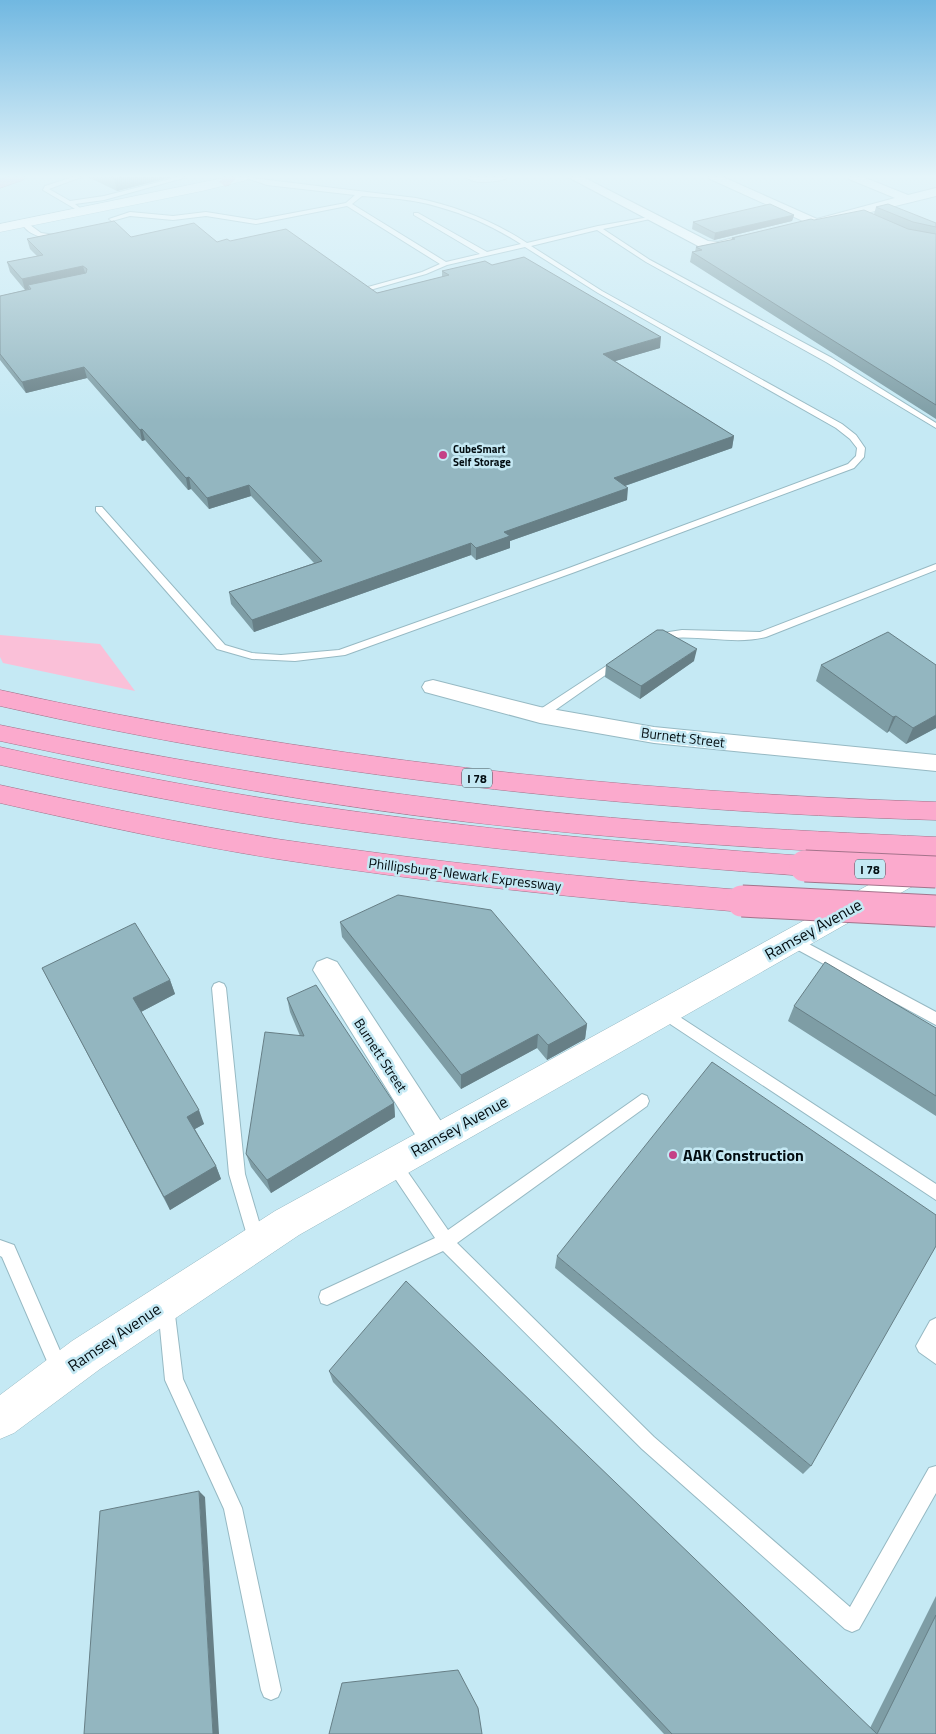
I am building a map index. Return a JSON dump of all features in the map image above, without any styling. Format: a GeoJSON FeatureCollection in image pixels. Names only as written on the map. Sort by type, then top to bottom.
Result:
{"type":"FeatureCollection","features":[{"type":"Feature","properties":{"kind":"highway","name":"I 78"},"geometry":{"type":"LineString","coordinates":[[0,698],[232,743],[459,776],[682,797],[923,810]]}},
{"type":"Feature","properties":{"kind":"highway","name":"I 78"},"geometry":{"type":"LineString","coordinates":[[0,733],[292,788],[449,810],[663,831],[936,847]]}},
{"type":"Feature","properties":{"kind":"highway","name":"I 78"},"geometry":{"type":"LineString","coordinates":[[0,756],[56,769],[230,802],[417,830],[621,852],[805,866],[936,872]]}},
{"type":"Feature","properties":{"kind":"highway","name":"Phillipsburg-Newark Expressway"},"geometry":{"type":"LineString","coordinates":[[0,794],[67,809],[249,844],[414,869],[586,888],[742,901],[936,911]]}},
{"type":"Feature","properties":{"kind":"street","name":"Burnett Street"},"geometry":{"type":"LineString","coordinates":[[433,687],[540,715],[654,735],[936,763]]}},
{"type":"Feature","properties":{"kind":"street","name":"Ramsey Avenue"},"geometry":{"type":"LineString","coordinates":[[0,1419],[61,1373],[257,1242],[435,1139],[936,860]]}},
{"type":"Feature","properties":{"kind":"street","name":"Burnett Street"},"geometry":{"type":"LineString","coordinates":[[326,970],[435,1139]]}},
{"type":"Feature","properties":{"kind":"lane"},"geometry":{"type":"LineString","coordinates":[[435,258],[445,264]]}},
{"type":"Feature","properties":{"kind":"lane"},"geometry":{"type":"LineString","coordinates":[[370,288],[470,258]]}},
{"type":"Feature","properties":{"kind":"lane"},"geometry":{"type":"LineString","coordinates":[[99,509],[221,646],[241,655],[271,660],[305,658],[341,653],[563,574],[851,466],[860,457],[861,448],[853,437],[839,426],[594,288],[547,258]]}},
{"type":"Feature","properties":{"kind":"lane"},"geometry":{"type":"LineString","coordinates":[[645,258],[829,360],[936,426]]}},
{"type":"Feature","properties":{"kind":"lane"},"geometry":{"type":"LineString","coordinates":[[650,639],[663,635],[689,633],[745,637],[762,635],[936,567]]}},
{"type":"Feature","properties":{"kind":"lane"},"geometry":{"type":"LineString","coordinates":[[540,715],[627,655]]}},
{"type":"Feature","properties":{"kind":"lane"},"geometry":{"type":"LineString","coordinates":[[792,940],[936,1019]]}},
{"type":"Feature","properties":{"kind":"lane"},"geometry":{"type":"LineString","coordinates":[[219,988],[237,1174],[257,1242]]}},
{"type":"Feature","properties":{"kind":"lane"},"geometry":{"type":"LineString","coordinates":[[663,1012],[936,1193]]}},
{"type":"Feature","properties":{"kind":"lane"},"geometry":{"type":"LineString","coordinates":[[326,1297],[446,1241],[642,1102]]}},
{"type":"Feature","properties":{"kind":"lane"},"geometry":{"type":"LineString","coordinates":[[393,1163],[453,1251],[648,1443],[760,1544],[852,1622],[936,1475]]}},
{"type":"Feature","properties":{"kind":"lane"},"geometry":{"type":"LineString","coordinates":[[0,1248],[8,1251],[61,1373]]}},
{"type":"Feature","properties":{"kind":"lane"},"geometry":{"type":"LineString","coordinates":[[166,1302],[174,1380],[233,1508],[271,1690]]}},
{"type":"Feature","properties":{"kind":"lane"},"geometry":{"type":"LineString","coordinates":[[936,1327],[925,1346],[936,1355]]}},
{"type":"Feature","properties":{"kind":"shaded area"},"geometry":{"type":"Polygon","coordinates":[[[0,635],[100,644],[135,691],[3,663],[0,657],[0,635]]]}},
{"type":"Feature","properties":{"kind":"building","name":"CubeSmart Self Storage"},"geometry":{"type":"Polygon","coordinates":[[[28,258],[327,258],[377,293],[449,275],[442,271],[485,261],[492,265],[526,258],[661,337],[603,354],[734,436],[614,478],[628,488],[504,532],[510,536],[476,548],[471,543],[252,620],[229,592],[322,561],[249,485],[207,498],[189,477],[186,478],[142,429],[140,430],[84,367],[22,382],[0,354],[0,296],[31,289],[28,285],[86,273],[87,269],[83,266],[22,279],[7,262],[28,258]]]}},
{"type":"Feature","properties":{"kind":"building"},"geometry":{"type":"Polygon","coordinates":[[[701,258],[936,258],[936,405],[701,258]]]}},
{"type":"Feature","properties":{"kind":"building"},"geometry":{"type":"Polygon","coordinates":[[[657,630],[663,630],[697,649],[641,686],[606,665],[657,630]]]}},
{"type":"Feature","properties":{"kind":"building"},"geometry":{"type":"Polygon","coordinates":[[[888,632],[936,665],[936,715],[913,728],[896,716],[893,717],[821,665],[888,632]]]}},
{"type":"Feature","properties":{"kind":"building"},"geometry":{"type":"Polygon","coordinates":[[[398,895],[491,910],[587,1024],[548,1045],[538,1034],[461,1075],[340,922],[398,895]]]}},
{"type":"Feature","properties":{"kind":"building"},"geometry":{"type":"Polygon","coordinates":[[[135,923],[170,980],[133,998],[199,1110],[187,1117],[216,1166],[164,1197],[42,968],[135,923]]]}},
{"type":"Feature","properties":{"kind":"building"},"geometry":{"type":"Polygon","coordinates":[[[825,962],[936,1028],[936,1096],[794,1006],[825,962]]]}},
{"type":"Feature","properties":{"kind":"building"},"geometry":{"type":"Polygon","coordinates":[[[316,985],[394,1103],[267,1180],[246,1154],[265,1032],[304,1036],[287,998],[316,985]]]}},
{"type":"Feature","properties":{"kind":"building"},"geometry":{"type":"Polygon","coordinates":[[[712,1062],[936,1215],[936,1246],[811,1466],[557,1256],[712,1062]]]}},
{"type":"Feature","properties":{"kind":"building"},"geometry":{"type":"Polygon","coordinates":[[[406,1281],[877,1734],[672,1734],[329,1371],[406,1281]]]}},
{"type":"Feature","properties":{"kind":"building"},"geometry":{"type":"Polygon","coordinates":[[[199,1491],[213,1734],[84,1734],[100,1511],[199,1491]]]}},
{"type":"Feature","properties":{"kind":"building"},"geometry":{"type":"Polygon","coordinates":[[[936,1615],[936,1734],[877,1734],[936,1615]]]}},
{"type":"Feature","properties":{"kind":"building"},"geometry":{"type":"Polygon","coordinates":[[[458,1670],[478,1708],[482,1734],[329,1734],[342,1683],[458,1670]]]}},
{"type":"Feature","properties":{"kind":"place","name":"CubeSmart Self Storage"},"geometry":{"type":"Point","coordinates":[443,455]}},
{"type":"Feature","properties":{"kind":"place","name":"AAK Construction"},"geometry":{"type":"Point","coordinates":[673,1155]}}]}
